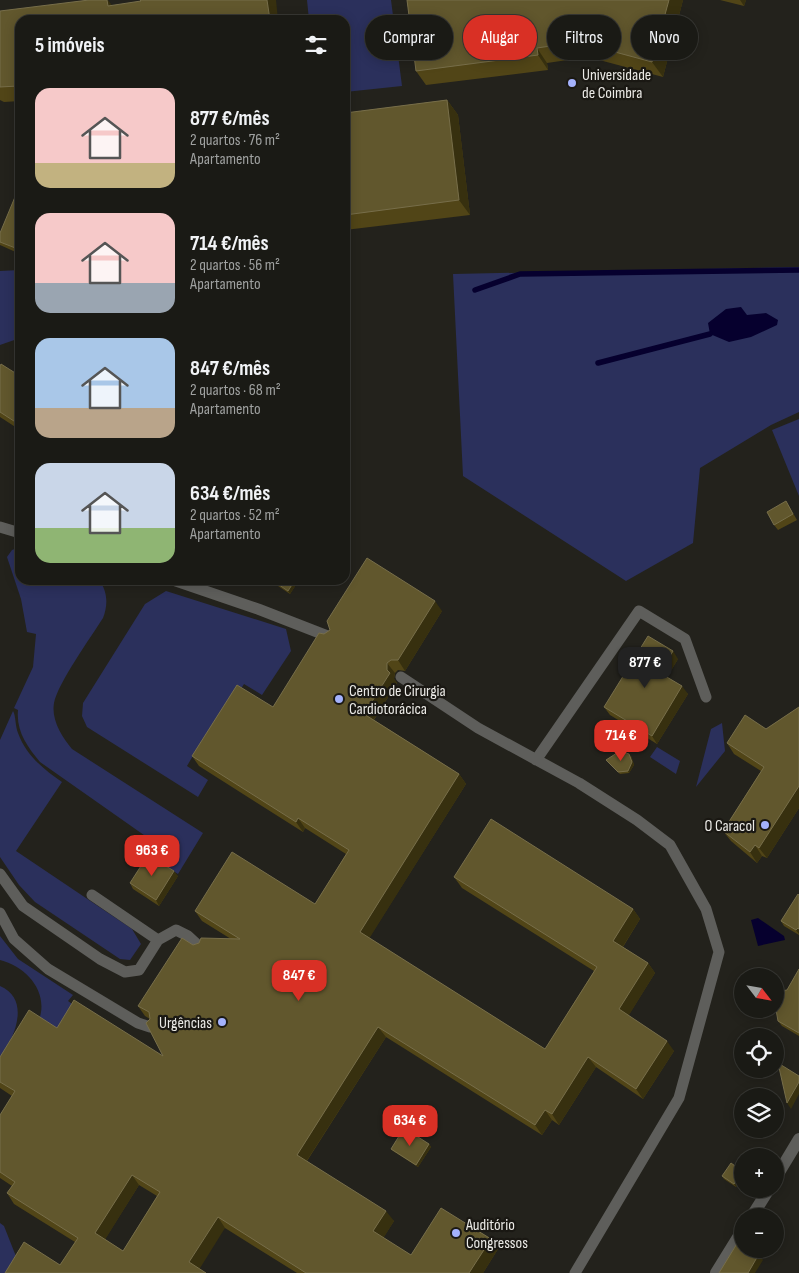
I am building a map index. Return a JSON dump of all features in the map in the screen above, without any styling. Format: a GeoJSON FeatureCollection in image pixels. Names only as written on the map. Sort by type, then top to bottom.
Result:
{"type":"FeatureCollection","features":[{"type":"Feature","properties":{"kind":"street"},"geometry":{"type":"LineString","coordinates":[[784,1164],[799,1139]]}},
{"type":"Feature","properties":{"kind":"street"},"geometry":{"type":"LineString","coordinates":[[716,1273],[734,1244]]}},
{"type":"Feature","properties":{"kind":"lane"},"geometry":{"type":"LineString","coordinates":[[0,527],[15,532]]}},
{"type":"Feature","properties":{"kind":"lane"},"geometry":{"type":"LineString","coordinates":[[187,585],[258,609],[330,637]]}},
{"type":"Feature","properties":{"kind":"lane"},"geometry":{"type":"LineString","coordinates":[[536,760],[639,611],[685,639],[706,696]]}},
{"type":"Feature","properties":{"kind":"lane"},"geometry":{"type":"LineString","coordinates":[[400,677],[478,728],[579,783],[637,820],[670,845],[706,909],[718,952],[679,1098],[575,1273]]}},
{"type":"Feature","properties":{"kind":"lane"},"geometry":{"type":"LineString","coordinates":[[0,874],[23,906],[100,960],[125,972],[138,970],[158,940],[176,930],[188,936],[201,948]]}},
{"type":"Feature","properties":{"kind":"lane"},"geometry":{"type":"LineString","coordinates":[[92,895],[158,940]]}},
{"type":"Feature","properties":{"kind":"lane"},"geometry":{"type":"LineString","coordinates":[[0,913],[14,939],[48,969],[138,1023],[150,1027]]}},
{"type":"Feature","properties":{"kind":"shaded area"},"geometry":{"type":"Polygon","coordinates":[[[307,0],[391,0],[393,15],[365,15],[365,60],[399,60],[402,86],[350,91],[350,15],[308,15],[307,0]]]}},
{"type":"Feature","properties":{"kind":"shaded area"},"geometry":{"type":"Polygon","coordinates":[[[799,267],[799,412],[771,425],[700,468],[693,543],[626,581],[463,476],[453,274],[799,267]]]}},
{"type":"Feature","properties":{"kind":"shaded area"},"geometry":{"type":"Polygon","coordinates":[[[15,270],[15,340],[0,345],[0,271],[15,270]]]}},
{"type":"Feature","properties":{"kind":"shaded area"},"geometry":{"type":"Polygon","coordinates":[[[741,307],[747,315],[766,313],[778,320],[777,325],[751,337],[729,342],[710,334],[708,323],[726,309],[741,307]]]}},
{"type":"Feature","properties":{"kind":"shaded area"},"geometry":{"type":"Polygon","coordinates":[[[799,419],[799,496],[772,430],[799,419]]]}},
{"type":"Feature","properties":{"kind":"shaded area"},"geometry":{"type":"Polygon","coordinates":[[[15,549],[15,581],[7,557],[15,549]]]}},
{"type":"Feature","properties":{"kind":"shaded area"},"geometry":{"type":"Polygon","coordinates":[[[16,585],[102,585],[106,599],[103,618],[68,672],[57,694],[54,703],[54,716],[61,734],[72,749],[203,833],[178,874],[155,860],[151,840],[40,762],[23,738],[19,725],[18,710],[14,708],[33,667],[36,634],[27,632],[16,585]]]}},
{"type":"Feature","properties":{"kind":"shaded area"},"geometry":{"type":"Polygon","coordinates":[[[166,591],[286,629],[291,651],[262,695],[244,684],[198,756],[194,754],[187,766],[208,780],[198,797],[87,727],[82,716],[83,703],[145,604],[166,591]]]}},
{"type":"Feature","properties":{"kind":"shaded area"},"geometry":{"type":"Polygon","coordinates":[[[13,711],[21,741],[30,755],[62,782],[16,851],[132,929],[141,944],[130,960],[120,959],[35,902],[19,885],[0,857],[0,740],[13,711]]]}},
{"type":"Feature","properties":{"kind":"shaded area"},"geometry":{"type":"Polygon","coordinates":[[[722,723],[725,751],[696,787],[711,729],[722,723]]]}},
{"type":"Feature","properties":{"kind":"shaded area"},"geometry":{"type":"Polygon","coordinates":[[[657,747],[680,761],[676,774],[650,757],[657,747]]]}},
{"type":"Feature","properties":{"kind":"shaded area"},"geometry":{"type":"Polygon","coordinates":[[[758,918],[784,936],[785,940],[758,946],[751,920],[758,918]]]}},
{"type":"Feature","properties":{"kind":"shaded area"},"geometry":{"type":"Polygon","coordinates":[[[0,936],[18,959],[73,995],[68,1001],[75,1006],[58,1033],[39,1020],[41,1000],[33,982],[19,968],[0,960],[0,936]]]}},
{"type":"Feature","properties":{"kind":"shaded area"},"geometry":{"type":"Polygon","coordinates":[[[0,986],[10,992],[18,1009],[15,1030],[0,1057],[0,986]]]}},
{"type":"Feature","properties":{"kind":"shaded area"},"geometry":{"type":"Polygon","coordinates":[[[0,1223],[4,1226],[19,1264],[13,1273],[0,1273],[0,1223]]]}},
{"type":"Feature","properties":{"kind":"building"},"geometry":{"type":"Polygon","coordinates":[[[89,0],[107,0],[108,6],[140,0],[267,0],[269,15],[15,15],[15,86],[0,87],[0,11],[89,0]]]}},
{"type":"Feature","properties":{"kind":"building"},"geometry":{"type":"Polygon","coordinates":[[[407,0],[669,0],[665,15],[631,15],[631,56],[621,54],[621,15],[547,15],[547,47],[537,48],[537,15],[463,15],[463,60],[500,60],[416,71],[415,60],[453,60],[453,15],[409,15],[407,0]]]}},
{"type":"Feature","properties":{"kind":"building"},"geometry":{"type":"Polygon","coordinates":[[[447,100],[459,200],[350,214],[350,112],[447,100]]]}},
{"type":"Feature","properties":{"kind":"building"},"geometry":{"type":"Polygon","coordinates":[[[15,197],[15,248],[0,242],[0,233],[15,197]]]}},
{"type":"Feature","properties":{"kind":"building"},"geometry":{"type":"Polygon","coordinates":[[[1,364],[15,373],[15,422],[0,412],[1,364]]]}},
{"type":"Feature","properties":{"kind":"building"},"geometry":{"type":"Polygon","coordinates":[[[786,501],[793,514],[774,525],[767,512],[786,501]]]}},
{"type":"Feature","properties":{"kind":"building"},"geometry":{"type":"Polygon","coordinates":[[[367,558],[435,601],[398,660],[391,660],[387,663],[387,670],[390,673],[364,714],[459,774],[360,932],[545,1049],[597,967],[454,877],[491,819],[633,909],[613,941],[648,963],[619,1009],[667,1041],[636,1089],[588,1057],[552,1114],[545,1110],[535,1125],[378,1027],[297,1155],[386,1211],[373,1231],[411,1255],[441,1208],[491,1239],[469,1273],[306,1273],[218,1217],[189,1262],[206,1273],[5,1273],[24,1242],[60,1265],[78,1238],[7,1193],[15,1182],[0,1172],[0,1115],[15,1091],[0,1082],[0,1057],[29,1010],[57,1028],[74,1000],[163,1056],[146,1023],[150,1019],[149,1012],[138,1006],[182,938],[193,945],[199,943],[201,938],[240,939],[195,911],[232,852],[315,904],[349,850],[298,818],[296,822],[192,756],[237,685],[273,707],[319,633],[324,634],[330,630],[327,621],[367,558]],[[132,1175],[95,1233],[123,1251],[160,1192],[132,1175]]]}},
{"type":"Feature","properties":{"kind":"building"},"geometry":{"type":"Polygon","coordinates":[[[279,585],[292,585],[288,591],[279,585]]]}},
{"type":"Feature","properties":{"kind":"building"},"geometry":{"type":"Polygon","coordinates":[[[648,636],[673,651],[660,673],[682,686],[652,736],[604,707],[648,636]]]}},
{"type":"Feature","properties":{"kind":"building"},"geometry":{"type":"Polygon","coordinates":[[[799,707],[799,786],[759,848],[755,845],[750,852],[723,831],[764,767],[727,743],[745,715],[766,729],[799,707]]]}},
{"type":"Feature","properties":{"kind":"building"},"geometry":{"type":"Polygon","coordinates":[[[620,751],[629,754],[632,762],[628,771],[618,772],[606,760],[620,751]]]}},
{"type":"Feature","properties":{"kind":"building"},"geometry":{"type":"Polygon","coordinates":[[[148,855],[174,871],[156,900],[130,883],[148,855]]]}},
{"type":"Feature","properties":{"kind":"building"},"geometry":{"type":"Polygon","coordinates":[[[798,894],[799,929],[796,930],[781,921],[798,894]]]}},
{"type":"Feature","properties":{"kind":"building"},"geometry":{"type":"Polygon","coordinates":[[[799,969],[799,1033],[778,1021],[777,1018],[784,1018],[784,990],[787,990],[799,969]]]}},
{"type":"Feature","properties":{"kind":"building"},"geometry":{"type":"Polygon","coordinates":[[[784,1067],[799,1076],[799,1082],[787,1103],[781,1078],[784,1078],[784,1067]]]}},
{"type":"Feature","properties":{"kind":"building"},"geometry":{"type":"Polygon","coordinates":[[[404,1128],[429,1144],[416,1165],[391,1149],[404,1128]]]}},
{"type":"Feature","properties":{"kind":"building"},"geometry":{"type":"Polygon","coordinates":[[[731,1163],[734,1165],[734,1184],[722,1176],[731,1163]]]}},
{"type":"Feature","properties":{"kind":"building"},"geometry":{"type":"Polygon","coordinates":[[[734,1249],[734,1258],[757,1258],[748,1273],[719,1273],[734,1249]]]}},
{"type":"Feature","properties":{"kind":"waterway"},"geometry":{"type":"LineString","coordinates":[[475,290],[520,274],[799,270]]}},
{"type":"Feature","properties":{"kind":"waterway"},"geometry":{"type":"LineString","coordinates":[[598,363],[710,334]]}},
{"type":"Feature","properties":{"kind":"place","name":"Universidade de Coimbra"},"geometry":{"type":"Point","coordinates":[572,83]}},
{"type":"Feature","properties":{"kind":"place","name":"Centro de Cirurgia Cardiotorácica"},"geometry":{"type":"Point","coordinates":[339,699]}},
{"type":"Feature","properties":{"kind":"place","name":"O Caracol"},"geometry":{"type":"Point","coordinates":[765,825]}},
{"type":"Feature","properties":{"kind":"place","name":"Urgências"},"geometry":{"type":"Point","coordinates":[222,1022]}},
{"type":"Feature","properties":{"kind":"place","name":"Auditório Congressos"},"geometry":{"type":"Point","coordinates":[456,1233]}}]}
